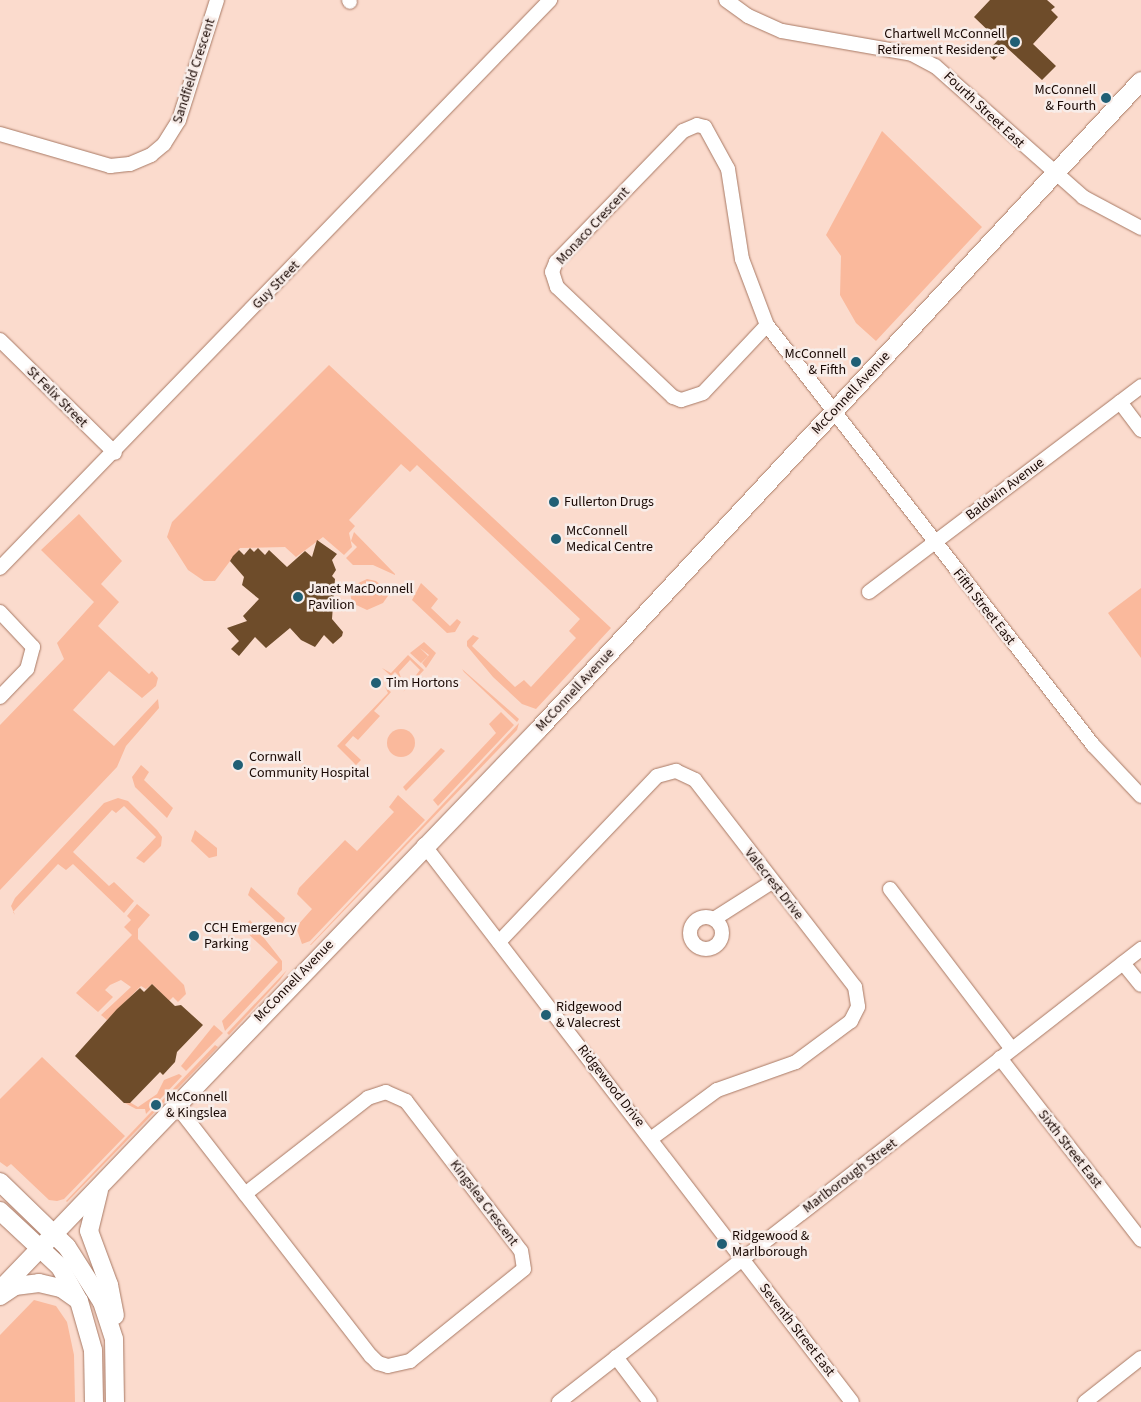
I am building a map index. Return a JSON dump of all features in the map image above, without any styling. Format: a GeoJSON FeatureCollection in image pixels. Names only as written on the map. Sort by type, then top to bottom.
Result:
{"type":"FeatureCollection","features":[{"type":"Feature","properties":{"kind":"main road","name":"McConnell Avenue"},"geometry":{"type":"LineString","coordinates":[[0,1290],[38,1247],[101,1185],[424,845],[538,730],[1141,80]]}},
{"type":"Feature","properties":{"kind":"main road"},"geometry":{"type":"LineString","coordinates":[[0,1182],[80,1262],[110,1319],[116,1356]]}},
{"type":"Feature","properties":{"kind":"main road"},"geometry":{"type":"LineString","coordinates":[[101,1185],[89,1232],[113,1302],[116,1402]]}},
{"type":"Feature","properties":{"kind":"main road"},"geometry":{"type":"LineString","coordinates":[[0,1211],[60,1267],[79,1300],[93,1350],[94,1402]]}},
{"type":"Feature","properties":{"kind":"main road"},"geometry":{"type":"LineString","coordinates":[[0,1296],[15,1286],[39,1283],[61,1288],[79,1300]]}},
{"type":"Feature","properties":{"kind":"street","name":"Sandfield Crescent"},"geometry":{"type":"LineString","coordinates":[[0,134],[110,166],[130,164],[151,155],[164,144],[179,120],[218,0]]}},
{"type":"Feature","properties":{"kind":"street","name":"Guy Street"},"geometry":{"type":"LineString","coordinates":[[0,568],[114,453],[550,0]]}},
{"type":"Feature","properties":{"kind":"street","name":"Fourth Street East"},"geometry":{"type":"LineString","coordinates":[[726,0],[748,16],[782,31],[912,54],[935,66],[1054,174],[1096,206],[1141,228]]}},
{"type":"Feature","properties":{"kind":"street","name":"Monaco Crescent"},"geometry":{"type":"LineString","coordinates":[[767,325],[703,393],[681,400],[673,397],[556,287],[552,272],[556,262],[683,131],[697,125],[705,127],[728,168],[742,259],[767,325],[833,414]]}},
{"type":"Feature","properties":{"kind":"street","name":"St Felix Street"},"geometry":{"type":"LineString","coordinates":[[0,340],[114,453]]}},
{"type":"Feature","properties":{"kind":"street","name":"Baldwin Avenue"},"geometry":{"type":"LineString","coordinates":[[869,592],[1141,386]]}},
{"type":"Feature","properties":{"kind":"street"},"geometry":{"type":"LineString","coordinates":[[1120,402],[1141,430]]}},
{"type":"Feature","properties":{"kind":"street","name":"Fifth Street East"},"geometry":{"type":"LineString","coordinates":[[833,414],[1094,745],[1141,796]]}},
{"type":"Feature","properties":{"kind":"street"},"geometry":{"type":"LineString","coordinates":[[0,612],[33,647],[27,669],[0,697]]}},
{"type":"Feature","properties":{"kind":"street","name":"Valecrest Drive"},"geometry":{"type":"LineString","coordinates":[[499,942],[664,772],[682,772],[695,780],[855,987],[859,997],[856,1013],[796,1062],[717,1090],[652,1138]]}},
{"type":"Feature","properties":{"kind":"street","name":"Ridgewood Drive"},"geometry":{"type":"LineString","coordinates":[[424,845],[652,1138],[741,1258]]}},
{"type":"Feature","properties":{"kind":"street"},"geometry":{"type":"LineString","coordinates":[[714,919],[772,882]]}},
{"type":"Feature","properties":{"kind":"street"},"geometry":{"type":"LineString","coordinates":[[890,889],[1012,1049]]}},
{"type":"Feature","properties":{"kind":"street","name":"Marlborough Street"},"geometry":{"type":"LineString","coordinates":[[559,1402],[741,1258],[1141,949]]}},
{"type":"Feature","properties":{"kind":"street"},"geometry":{"type":"LineString","coordinates":[[1123,963],[1141,985]]}},
{"type":"Feature","properties":{"kind":"street","name":"Sixth Street East"},"geometry":{"type":"LineString","coordinates":[[1000,1058],[1141,1240]]}},
{"type":"Feature","properties":{"kind":"street","name":"Kingslea Crescent"},"geometry":{"type":"LineString","coordinates":[[176,1105],[245,1194],[371,1356],[388,1366],[410,1361],[524,1269],[521,1251],[406,1101],[393,1094],[377,1093],[368,1098],[245,1194]]}},
{"type":"Feature","properties":{"kind":"street","name":"Seventh Street East"},"geometry":{"type":"LineString","coordinates":[[741,1258],[852,1402]]}},
{"type":"Feature","properties":{"kind":"street"},"geometry":{"type":"LineString","coordinates":[[616,1357],[650,1402]]}},
{"type":"Feature","properties":{"kind":"street"},"geometry":{"type":"LineString","coordinates":[[1084,1402],[1141,1358]]}},
{"type":"Feature","properties":{"kind":"shaded area"},"geometry":{"type":"Polygon","coordinates":[[[882,131],[982,227],[876,341],[856,323],[840,295],[841,256],[826,235],[882,131]]]}},
{"type":"Feature","properties":{"kind":"shaded area"},"geometry":{"type":"Polygon","coordinates":[[[329,365],[611,628],[536,709],[522,704],[493,677],[467,646],[467,641],[473,635],[479,638],[472,646],[515,687],[524,680],[531,687],[576,638],[569,631],[580,619],[417,465],[410,472],[401,464],[349,520],[355,526],[349,533],[352,547],[344,555],[323,537],[296,557],[285,547],[240,548],[215,581],[204,581],[188,570],[167,537],[172,522],[329,365]]]}},
{"type":"Feature","properties":{"kind":"shaded area"},"geometry":{"type":"Polygon","coordinates":[[[79,514],[122,561],[101,584],[119,602],[98,626],[149,674],[152,671],[158,678],[156,686],[142,698],[109,671],[73,710],[114,746],[158,699],[159,708],[126,746],[117,767],[0,890],[0,725],[64,659],[57,643],[94,602],[41,550],[79,514]]]}},
{"type":"Feature","properties":{"kind":"shaded area"},"geometry":{"type":"Polygon","coordinates":[[[354,532],[395,575],[373,565],[353,565],[346,558],[357,547],[351,541],[354,532]]]}},
{"type":"Feature","properties":{"kind":"shaded area"},"geometry":{"type":"Polygon","coordinates":[[[367,579],[376,581],[390,593],[383,603],[367,610],[352,603],[350,593],[354,585],[367,579]]]}},
{"type":"Feature","properties":{"kind":"shaded area"},"geometry":{"type":"Polygon","coordinates":[[[421,583],[438,599],[431,608],[450,626],[457,619],[461,622],[455,632],[447,633],[412,600],[421,583]]]}},
{"type":"Feature","properties":{"kind":"shaded area"},"geometry":{"type":"Polygon","coordinates":[[[1141,588],[1141,658],[1108,613],[1141,588]]]}},
{"type":"Feature","properties":{"kind":"shaded area"},"geometry":{"type":"Polygon","coordinates":[[[424,642],[436,653],[426,668],[422,663],[429,655],[420,648],[428,656],[421,663],[410,653],[424,642]]]}},
{"type":"Feature","properties":{"kind":"shaded area"},"geometry":{"type":"Polygon","coordinates":[[[408,655],[424,670],[403,692],[420,670],[410,660],[399,672],[401,678],[395,672],[391,676],[382,668],[391,673],[408,655]]]}},
{"type":"Feature","properties":{"kind":"shaded area"},"geometry":{"type":"Polygon","coordinates":[[[462,669],[519,719],[517,722],[464,672],[462,669]]]}},
{"type":"Feature","properties":{"kind":"shaded area"},"geometry":{"type":"Polygon","coordinates":[[[385,687],[391,692],[374,711],[380,716],[358,740],[353,736],[345,745],[361,760],[356,765],[337,746],[388,693],[385,687]]]}},
{"type":"Feature","properties":{"kind":"shaded area"},"geometry":{"type":"Polygon","coordinates":[[[501,712],[514,725],[438,806],[433,800],[496,733],[489,724],[501,712]]]}},
{"type":"Feature","properties":{"kind":"shaded area"},"geometry":{"type":"Polygon","coordinates":[[[519,723],[517,730],[310,945],[519,723]]]}},
{"type":"Feature","properties":{"kind":"shaded area"},"geometry":{"type":"Polygon","coordinates":[[[401,729],[411,733],[415,743],[411,753],[401,757],[391,753],[387,743],[391,733],[401,729]]]}},
{"type":"Feature","properties":{"kind":"shaded area"},"geometry":{"type":"Polygon","coordinates":[[[441,748],[445,751],[406,791],[403,787],[441,748]]]}},
{"type":"Feature","properties":{"kind":"shaded area"},"geometry":{"type":"Polygon","coordinates":[[[141,765],[149,772],[144,780],[173,808],[167,818],[135,787],[132,777],[141,765]]]}},
{"type":"Feature","properties":{"kind":"shaded area"},"geometry":{"type":"Polygon","coordinates":[[[398,795],[425,820],[310,941],[302,944],[296,927],[312,909],[297,894],[299,888],[345,840],[357,851],[394,812],[389,807],[398,795]]]}},
{"type":"Feature","properties":{"kind":"shaded area"},"geometry":{"type":"Polygon","coordinates":[[[118,798],[128,801],[162,837],[161,846],[144,863],[136,858],[156,837],[124,806],[116,813],[112,810],[73,852],[109,886],[114,882],[134,901],[124,913],[73,864],[66,870],[58,864],[13,912],[11,906],[15,898],[104,803],[118,798]]]}},
{"type":"Feature","properties":{"kind":"shaded area"},"geometry":{"type":"Polygon","coordinates":[[[195,830],[217,848],[217,856],[209,858],[191,841],[195,830]]]}},
{"type":"Feature","properties":{"kind":"shaded area"},"geometry":{"type":"Polygon","coordinates":[[[251,887],[285,918],[281,926],[248,895],[251,887]]]}},
{"type":"Feature","properties":{"kind":"shaded area"},"geometry":{"type":"Polygon","coordinates":[[[137,904],[150,915],[138,929],[138,939],[184,985],[186,994],[178,1002],[173,997],[169,1001],[152,984],[146,989],[141,986],[107,1020],[101,1015],[131,987],[121,980],[110,985],[105,990],[113,997],[98,1012],[76,993],[132,935],[124,927],[131,920],[127,916],[137,904]]]}},
{"type":"Feature","properties":{"kind":"shaded area"},"geometry":{"type":"Polygon","coordinates":[[[250,920],[282,961],[282,970],[225,1031],[222,1021],[278,962],[242,928],[250,920]]]}},
{"type":"Feature","properties":{"kind":"shaded area"},"geometry":{"type":"Polygon","coordinates":[[[287,970],[280,980],[229,1035],[227,1033],[287,970]]]}},
{"type":"Feature","properties":{"kind":"shaded area"},"geometry":{"type":"Polygon","coordinates":[[[214,1025],[223,1033],[186,1071],[181,1066],[214,1025]]]}},
{"type":"Feature","properties":{"kind":"shaded area"},"geometry":{"type":"Polygon","coordinates":[[[215,1045],[218,1047],[67,1202],[66,1201],[215,1045]]]}},
{"type":"Feature","properties":{"kind":"shaded area"},"geometry":{"type":"Polygon","coordinates":[[[42,1057],[125,1136],[64,1199],[57,1201],[49,1200],[11,1164],[7,1167],[0,1162],[0,1099],[42,1057]]]}},
{"type":"Feature","properties":{"kind":"shaded area"},"geometry":{"type":"Polygon","coordinates":[[[179,1074],[182,1076],[146,1114],[145,1109],[136,1109],[123,1102],[126,1100],[138,1107],[157,1094],[164,1080],[179,1074]]]}},
{"type":"Feature","properties":{"kind":"shaded area"},"geometry":{"type":"Polygon","coordinates":[[[34,1300],[56,1306],[67,1322],[74,1355],[75,1402],[0,1402],[0,1335],[34,1300]]]}},
{"type":"Feature","properties":{"kind":"building","name":"Chartwell McConnell Retirement Residence"},"geometry":{"type":"Polygon","coordinates":[[[990,0],[1047,0],[1055,7],[1051,10],[1058,17],[1033,44],[1056,66],[1042,80],[1006,47],[994,60],[986,53],[998,40],[974,17],[990,0]]]}},
{"type":"Feature","properties":{"kind":"building","name":"Janet MacDonnell Pavilion"},"geometry":{"type":"Polygon","coordinates":[[[317,540],[337,554],[332,560],[336,570],[332,576],[335,579],[332,619],[343,632],[342,636],[333,644],[324,635],[315,647],[301,640],[290,628],[266,648],[255,637],[239,656],[231,649],[239,641],[227,628],[247,621],[243,616],[259,599],[242,585],[244,577],[230,561],[233,556],[239,550],[244,555],[250,548],[254,552],[258,548],[265,555],[269,550],[287,567],[305,551],[312,557],[317,540]]]}},
{"type":"Feature","properties":{"kind":"building"},"geometry":{"type":"Polygon","coordinates":[[[152,984],[175,1006],[181,1005],[203,1025],[177,1052],[175,1062],[163,1075],[160,1072],[130,1103],[124,1103],[75,1056],[117,1009],[140,988],[144,992],[152,984]]]}},
{"type":"Feature","properties":{"kind":"place","name":"Chartwell McConnell Retirement Residence"},"geometry":{"type":"Point","coordinates":[1015,42]}},
{"type":"Feature","properties":{"kind":"place","name":"McConnell & Fourth"},"geometry":{"type":"Point","coordinates":[1106,98]}},
{"type":"Feature","properties":{"kind":"place","name":"McConnell & Fifth"},"geometry":{"type":"Point","coordinates":[856,362]}},
{"type":"Feature","properties":{"kind":"place","name":"Fullerton Drugs"},"geometry":{"type":"Point","coordinates":[554,502]}},
{"type":"Feature","properties":{"kind":"place","name":"McConnell Medical Centre"},"geometry":{"type":"Point","coordinates":[556,539]}},
{"type":"Feature","properties":{"kind":"place","name":"Janet MacDonnell Pavilion"},"geometry":{"type":"Point","coordinates":[298,597]}},
{"type":"Feature","properties":{"kind":"place","name":"Tim Hortons"},"geometry":{"type":"Point","coordinates":[376,683]}},
{"type":"Feature","properties":{"kind":"place","name":"Cornwall Community Hospital"},"geometry":{"type":"Point","coordinates":[238,765]}},
{"type":"Feature","properties":{"kind":"place","name":"CCH Emergency Parking"},"geometry":{"type":"Point","coordinates":[194,936]}},
{"type":"Feature","properties":{"kind":"place","name":"Ridgewood & Valecrest"},"geometry":{"type":"Point","coordinates":[546,1015]}},
{"type":"Feature","properties":{"kind":"place","name":"McConnell & Kingslea"},"geometry":{"type":"Point","coordinates":[156,1105]}},
{"type":"Feature","properties":{"kind":"place","name":"Ridgewood & Marlborough"},"geometry":{"type":"Point","coordinates":[722,1244]}}]}
